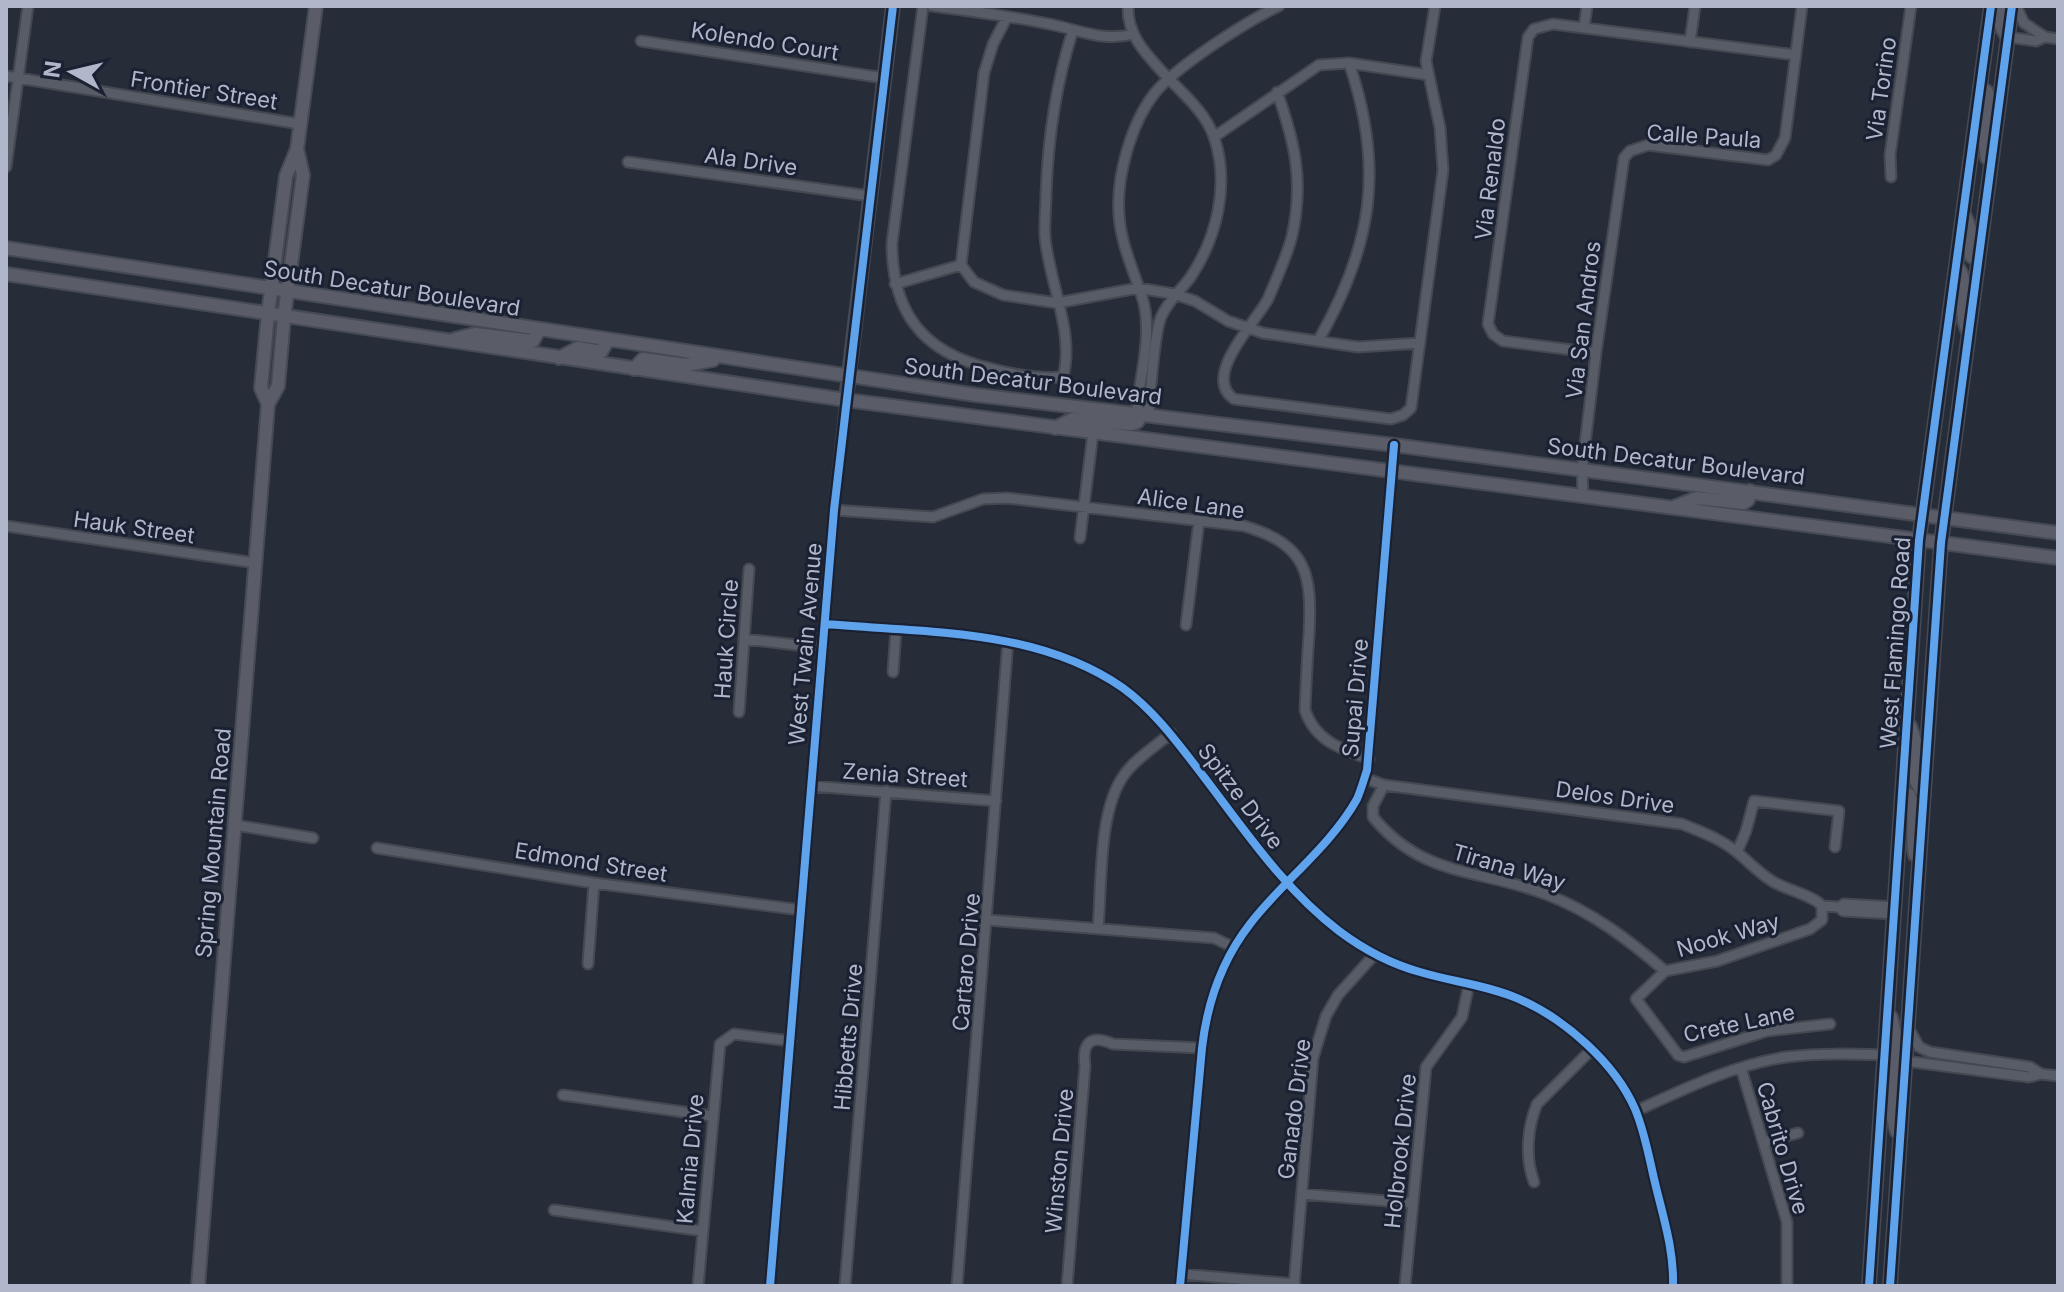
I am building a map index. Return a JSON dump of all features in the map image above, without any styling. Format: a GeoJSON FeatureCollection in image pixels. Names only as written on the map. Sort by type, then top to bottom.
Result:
{"type":"FeatureCollection","features":[{"type":"Feature","properties":{"kind":"main road","name":"Spring Mountain Road"},"geometry":{"type":"LineString","coordinates":[[268,404],[261,388],[271,289],[286,176],[297,149],[316,6]]}},
{"type":"Feature","properties":{"kind":"main road","name":"West Twain Avenue"},"geometry":{"type":"LineString","coordinates":[[846,400],[893,6]]}},
{"type":"Feature","properties":{"kind":"main road","name":"West Flamingo Road"},"geometry":{"type":"LineString","coordinates":[[1869,1286],[1919,540],[1991,6]]}},
{"type":"Feature","properties":{"kind":"main road"},"geometry":{"type":"LineString","coordinates":[[2001,6],[2001,26],[2008,37]]}},
{"type":"Feature","properties":{"kind":"main road","name":"West Flamingo Road"},"geometry":{"type":"LineString","coordinates":[[1890,1286],[1941,543],[2014,6]]}},
{"type":"Feature","properties":{"kind":"main road"},"geometry":{"type":"LineString","coordinates":[[1980,86],[1989,95],[1984,136],[1989,173]]}},
{"type":"Feature","properties":{"kind":"main road","name":"Spring Mountain Road"},"geometry":{"type":"LineString","coordinates":[[198,1286],[268,404],[278,386],[303,175],[297,149]]}},
{"type":"Feature","properties":{"kind":"main road"},"geometry":{"type":"LineString","coordinates":[[1963,210],[1971,232],[1971,256],[1978,260]]}},
{"type":"Feature","properties":{"kind":"main road","name":"South Decatur Boulevard"},"geometry":{"type":"LineString","coordinates":[[6,248],[849,376],[2058,533]]}},
{"type":"Feature","properties":{"kind":"main road"},"geometry":{"type":"LineString","coordinates":[[1956,265],[1965,278],[1961,315],[1968,333]]}},
{"type":"Feature","properties":{"kind":"main road","name":"South Decatur Boulevard"},"geometry":{"type":"LineString","coordinates":[[6,274],[846,400],[2058,558]]}},
{"type":"Feature","properties":{"kind":"main road"},"geometry":{"type":"LineString","coordinates":[[448,341],[475,334],[533,341],[539,330]]}},
{"type":"Feature","properties":{"kind":"main road"},"geometry":{"type":"LineString","coordinates":[[559,358],[578,348],[601,352],[608,340]]}},
{"type":"Feature","properties":{"kind":"main road"},"geometry":{"type":"LineString","coordinates":[[634,369],[643,359],[686,365],[724,358]]}},
{"type":"Feature","properties":{"kind":"main road"},"geometry":{"type":"LineString","coordinates":[[1055,428],[1073,419],[1131,424],[1142,415]]}},
{"type":"Feature","properties":{"kind":"main road"},"geometry":{"type":"LineString","coordinates":[[1671,508],[1697,498],[1743,503],[1748,500],[1750,491]]}},
{"type":"Feature","properties":{"kind":"main road"},"geometry":{"type":"LineString","coordinates":[[1907,720],[1916,744],[1916,781],[1924,795]]}},
{"type":"Feature","properties":{"kind":"main road"},"geometry":{"type":"LineString","coordinates":[[1903,793],[1909,795],[1913,804],[1911,838],[1918,874]]}},
{"type":"Feature","properties":{"kind":"main road"},"geometry":{"type":"LineString","coordinates":[[1889,1006],[1896,1038],[1895,1051],[1905,1061]]}},
{"type":"Feature","properties":{"kind":"main road"},"geometry":{"type":"LineString","coordinates":[[1884,1055],[1892,1056],[1894,1061],[1892,1115],[1900,1143]]}},
{"type":"Feature","properties":{"kind":"street"},"geometry":{"type":"LineString","coordinates":[[6,167],[28,6]]}},
{"type":"Feature","properties":{"kind":"street"},"geometry":{"type":"LineString","coordinates":[[923,6],[892,243],[895,284],[908,315],[930,341],[946,353],[963,362],[1038,379],[1063,377],[1067,361],[1066,340],[1045,236],[1050,131],[1073,30]]}},
{"type":"Feature","properties":{"kind":"street"},"geometry":{"type":"LineString","coordinates":[[932,6],[1007,17],[1116,39],[1134,34]]}},
{"type":"Feature","properties":{"kind":"street"},"geometry":{"type":"LineString","coordinates":[[1128,6],[1128,17],[1137,44],[1169,79],[1195,105],[1214,137],[1221,203],[1210,239],[1189,278],[1174,294],[1160,320],[1149,409],[1142,415],[1137,406],[1146,316],[1125,253],[1119,215],[1119,185],[1127,149],[1154,94],[1169,79],[1215,45],[1279,6]]}},
{"type":"Feature","properties":{"kind":"street"},"geometry":{"type":"LineString","coordinates":[[1277,92],[1293,135],[1299,183],[1292,237],[1267,301],[1235,346],[1227,365],[1226,393],[1234,399],[1391,419],[1403,415],[1411,408],[1443,170],[1440,128],[1426,61],[1435,6]]}},
{"type":"Feature","properties":{"kind":"street"},"geometry":{"type":"LineString","coordinates":[[1587,6],[1584,28],[1796,55],[1802,6]]}},
{"type":"Feature","properties":{"kind":"street"},"geometry":{"type":"LineString","coordinates":[[1690,42],[1695,6]]}},
{"type":"Feature","properties":{"kind":"street","name":"Via Torino"},"geometry":{"type":"LineString","coordinates":[[1891,177],[1890,155],[1911,6]]}},
{"type":"Feature","properties":{"kind":"street"},"geometry":{"type":"LineString","coordinates":[[2014,6],[2024,23],[2045,37],[2058,39]]}},
{"type":"Feature","properties":{"kind":"street"},"geometry":{"type":"LineString","coordinates":[[1007,17],[993,44],[984,73],[961,265],[974,282],[1003,295],[1057,303],[1138,288],[1195,301],[1228,321],[1263,333],[1358,347],[1420,343]]}},
{"type":"Feature","properties":{"kind":"street","name":"Via Renaldo"},"geometry":{"type":"LineString","coordinates":[[1584,28],[1553,24],[1534,29],[1525,46],[1488,324],[1493,334],[1503,341],[1596,353]]}},
{"type":"Feature","properties":{"kind":"street"},"geometry":{"type":"LineString","coordinates":[[2008,37],[2036,41],[2045,37]]}},
{"type":"Feature","properties":{"kind":"street","name":"Kolendo Court"},"geometry":{"type":"LineString","coordinates":[[641,41],[884,78]]}},
{"type":"Feature","properties":{"kind":"street","name":"Calle Paula"},"geometry":{"type":"LineString","coordinates":[[1630,151],[1648,145],[1768,160],[1776,155],[1785,138],[1796,55]]}},
{"type":"Feature","properties":{"kind":"street"},"geometry":{"type":"LineString","coordinates":[[1214,137],[1319,65],[1349,63],[1429,75]]}},
{"type":"Feature","properties":{"kind":"street"},"geometry":{"type":"LineString","coordinates":[[1318,341],[1342,300],[1354,267],[1370,184],[1369,146],[1349,63]]}},
{"type":"Feature","properties":{"kind":"street","name":"Frontier Street"},"geometry":{"type":"LineString","coordinates":[[6,76],[300,124]]}},
{"type":"Feature","properties":{"kind":"street","name":"Via San Andros"},"geometry":{"type":"LineString","coordinates":[[1583,496],[1582,469],[1621,167],[1630,151]]}},
{"type":"Feature","properties":{"kind":"street","name":"Ala Drive"},"geometry":{"type":"LineString","coordinates":[[628,162],[870,196]]}},
{"type":"Feature","properties":{"kind":"street"},"geometry":{"type":"LineString","coordinates":[[895,284],[961,265]]}},
{"type":"Feature","properties":{"kind":"street","name":"West Twain Avenue"},"geometry":{"type":"LineString","coordinates":[[770,1286],[834,510],[846,400]]}},
{"type":"Feature","properties":{"kind":"street"},"geometry":{"type":"LineString","coordinates":[[1080,538],[1093,433]]}},
{"type":"Feature","properties":{"kind":"street","name":"Supai Drive"},"geometry":{"type":"LineString","coordinates":[[1180,1286],[1205,1023],[1221,973],[1249,925],[1341,821],[1356,799],[1369,759],[1394,445]]}},
{"type":"Feature","properties":{"kind":"street","name":"Alice Lane"},"geometry":{"type":"LineString","coordinates":[[834,510],[933,517],[983,499],[1007,498],[1244,526],[1266,533],[1287,546],[1300,560],[1311,593],[1305,710],[1308,720],[1321,737],[1339,748],[1369,759]]}},
{"type":"Feature","properties":{"kind":"street"},"geometry":{"type":"LineString","coordinates":[[1186,625],[1199,521]]}},
{"type":"Feature","properties":{"kind":"street","name":"Hauk Street"},"geometry":{"type":"LineString","coordinates":[[6,526],[256,563]]}},
{"type":"Feature","properties":{"kind":"street","name":"Hauk Circle"},"geometry":{"type":"LineString","coordinates":[[739,712],[749,569]]}},
{"type":"Feature","properties":{"kind":"street","name":"Spitze Drive"},"geometry":{"type":"LineString","coordinates":[[826,624],[1008,641],[1043,649],[1096,672],[1124,689],[1171,733],[1287,883],[1337,930],[1375,954],[1418,972],[1520,999],[1569,1029],[1608,1068],[1636,1111],[1669,1237],[1674,1266],[1673,1286]]}},
{"type":"Feature","properties":{"kind":"street"},"geometry":{"type":"LineString","coordinates":[[893,672],[896,630]]}},
{"type":"Feature","properties":{"kind":"street"},"geometry":{"type":"LineString","coordinates":[[744,639],[823,648]]}},
{"type":"Feature","properties":{"kind":"street","name":"Cartaro Drive"},"geometry":{"type":"LineString","coordinates":[[957,1286],[1008,641]]}},
{"type":"Feature","properties":{"kind":"street"},"geometry":{"type":"LineString","coordinates":[[1098,928],[1107,812],[1112,793],[1126,772],[1171,733]]}},
{"type":"Feature","properties":{"kind":"street","name":"Delos Drive"},"geometry":{"type":"LineString","coordinates":[[1363,781],[1383,788],[1663,820],[1714,836],[1770,880],[1818,901],[1822,906],[1839,907],[1846,904],[1895,911]]}},
{"type":"Feature","properties":{"kind":"street","name":"Zenia Street"},"geometry":{"type":"LineString","coordinates":[[811,786],[996,801]]}},
{"type":"Feature","properties":{"kind":"street","name":"Tirana Way"},"geometry":{"type":"LineString","coordinates":[[1383,788],[1373,806],[1373,817],[1415,855],[1444,868],[1511,883],[1571,905],[1608,926],[1665,971]]}},
{"type":"Feature","properties":{"kind":"street","name":"Hibbetts Drive"},"geometry":{"type":"LineString","coordinates":[[845,1286],[886,791]]}},
{"type":"Feature","properties":{"kind":"street"},"geometry":{"type":"LineString","coordinates":[[1737,852],[1754,801],[1839,811],[1835,847]]}},
{"type":"Feature","properties":{"kind":"street"},"geometry":{"type":"LineString","coordinates":[[235,825],[313,838]]}},
{"type":"Feature","properties":{"kind":"street","name":"Edmond Street"},"geometry":{"type":"LineString","coordinates":[[377,848],[594,883],[801,910]]}},
{"type":"Feature","properties":{"kind":"street"},"geometry":{"type":"LineString","coordinates":[[588,964],[594,883]]}},
{"type":"Feature","properties":{"kind":"street","name":"Nook Way"},"geometry":{"type":"LineString","coordinates":[[1636,999],[1665,971],[1717,961],[1810,929],[1822,920],[1822,906]]}},
{"type":"Feature","properties":{"kind":"street"},"geometry":{"type":"LineString","coordinates":[[988,920],[1214,938],[1235,948]]}},
{"type":"Feature","properties":{"kind":"street","name":"Ganado Drive"},"geometry":{"type":"LineString","coordinates":[[1294,1285],[1313,1058],[1326,1016],[1338,995],[1375,954]]}},
{"type":"Feature","properties":{"kind":"street","name":"Holbrook Drive"},"geometry":{"type":"LineString","coordinates":[[1405,1286],[1426,1067],[1462,1017],[1469,984]]}},
{"type":"Feature","properties":{"kind":"street","name":"Crete Lane"},"geometry":{"type":"LineString","coordinates":[[1636,999],[1678,1055],[1684,1057],[1767,1031],[1830,1024]]}},
{"type":"Feature","properties":{"kind":"street"},"geometry":{"type":"LineString","coordinates":[[1908,1027],[1914,1041],[1923,1050],[2030,1067],[2041,1074]]}},
{"type":"Feature","properties":{"kind":"street","name":"Kalmia Drive"},"geometry":{"type":"LineString","coordinates":[[698,1286],[717,1053],[726,1038],[743,1034],[791,1041]]}},
{"type":"Feature","properties":{"kind":"street","name":"Winston Drive"},"geometry":{"type":"LineString","coordinates":[[1067,1286],[1084,1051],[1090,1042],[1101,1039],[1113,1044],[1202,1048]]}},
{"type":"Feature","properties":{"kind":"street"},"geometry":{"type":"LineString","coordinates":[[1534,1182],[1528,1158],[1532,1115],[1537,1104],[1591,1050]]}},
{"type":"Feature","properties":{"kind":"street"},"geometry":{"type":"LineString","coordinates":[[1636,1111],[1709,1078],[1784,1058],[1822,1054],[1884,1055]]}},
{"type":"Feature","properties":{"kind":"street"},"geometry":{"type":"LineString","coordinates":[[1905,1061],[2029,1077],[2041,1074],[2058,1076]]}},
{"type":"Feature","properties":{"kind":"street","name":"Cabrito Drive"},"geometry":{"type":"LineString","coordinates":[[1741,1068],[1787,1222],[1787,1286]]}},
{"type":"Feature","properties":{"kind":"street"},"geometry":{"type":"LineString","coordinates":[[563,1095],[712,1116]]}},
{"type":"Feature","properties":{"kind":"street"},"geometry":{"type":"LineString","coordinates":[[1763,1142],[1798,1133]]}},
{"type":"Feature","properties":{"kind":"street"},"geometry":{"type":"LineString","coordinates":[[1302,1194],[1412,1203]]}},
{"type":"Feature","properties":{"kind":"street"},"geometry":{"type":"LineString","coordinates":[[554,1210],[703,1231]]}},
{"type":"Feature","properties":{"kind":"street"},"geometry":{"type":"LineString","coordinates":[[1181,1274],[1294,1285]]}},
{"type":"Feature","properties":{"kind":"cycle path"},"geometry":{"type":"LineString","coordinates":[[770,1286],[834,510],[893,6]]}},
{"type":"Feature","properties":{"kind":"cycle path"},"geometry":{"type":"LineString","coordinates":[[1869,1286],[1919,540],[1991,6]]}},
{"type":"Feature","properties":{"kind":"cycle path"},"geometry":{"type":"LineString","coordinates":[[1890,1286],[1941,543],[2012,6]]}},
{"type":"Feature","properties":{"kind":"cycle path"},"geometry":{"type":"LineString","coordinates":[[1180,1286],[1202,1048],[1217,983],[1231,952],[1250,924],[1346,816],[1357,799],[1367,770],[1394,445]]}},
{"type":"Feature","properties":{"kind":"cycle path"},"geometry":{"type":"LineString","coordinates":[[826,624],[980,637],[1054,654],[1090,668],[1135,697],[1157,719],[1283,878],[1339,931],[1398,965],[1519,999],[1571,1030],[1615,1075],[1635,1109],[1668,1238],[1673,1286]]}}]}
